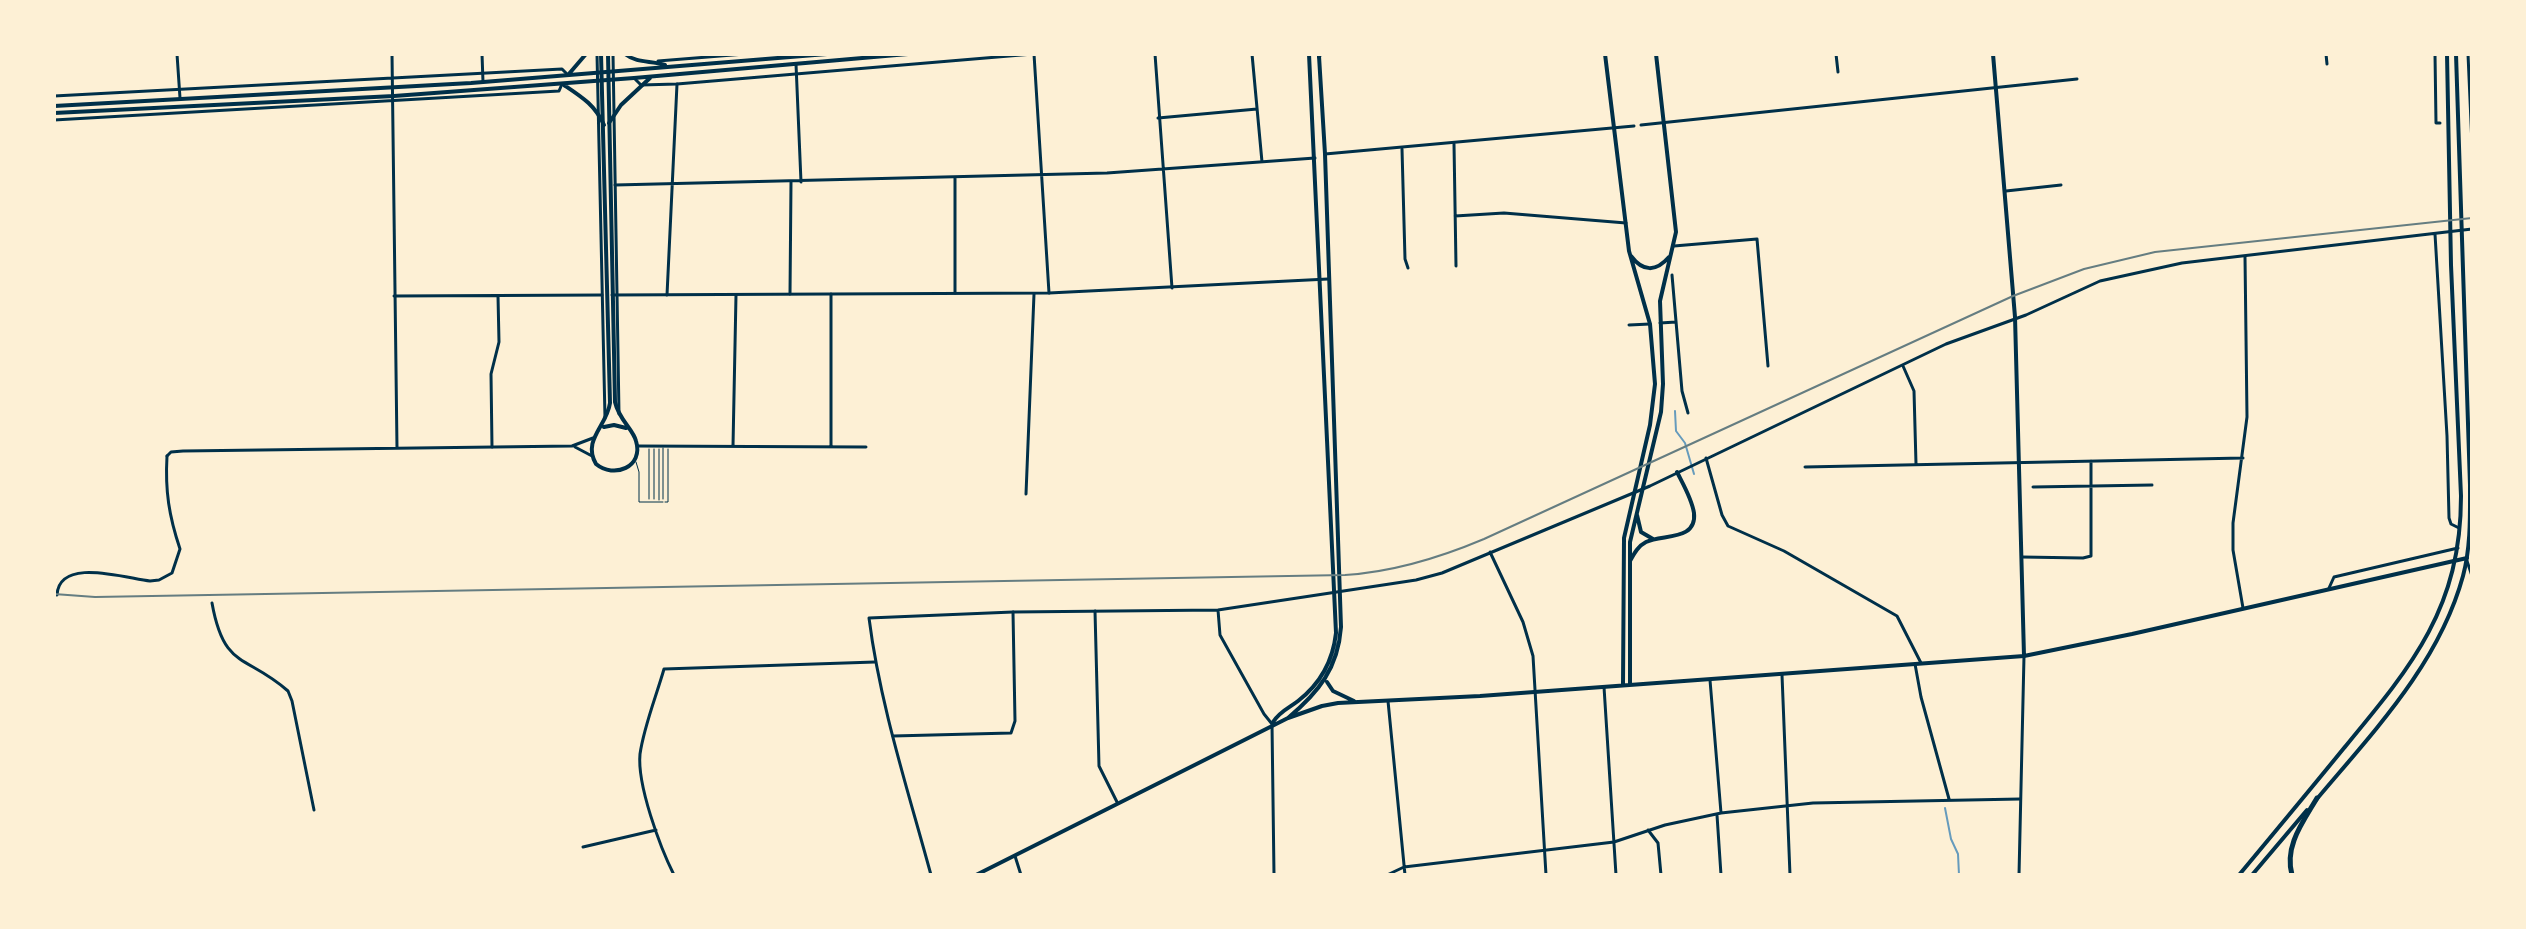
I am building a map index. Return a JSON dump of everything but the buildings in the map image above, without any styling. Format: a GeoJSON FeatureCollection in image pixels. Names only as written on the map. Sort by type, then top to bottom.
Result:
{"type":"FeatureCollection","features":[{"type":"Feature","properties":{"kind":"highway"},"geometry":{"type":"LineString","coordinates":[[2292,875],[2289,858],[2293,841],[2317,798]]}},
{"type":"Feature","properties":{"kind":"main road"},"geometry":{"type":"LineString","coordinates":[[568,75],[586,54]]}},
{"type":"Feature","properties":{"kind":"main road"},"geometry":{"type":"LineString","coordinates":[[599,54],[605,72]]}},
{"type":"Feature","properties":{"kind":"main road"},"geometry":{"type":"LineString","coordinates":[[610,54],[605,81],[606,124],[610,295],[615,402],[637,446],[635,460],[626,469],[613,472],[599,466],[592,456],[593,438],[604,425],[610,403],[610,295],[613,185],[606,124],[652,77]]}},
{"type":"Feature","properties":{"kind":"main road"},"geometry":{"type":"LineString","coordinates":[[625,54],[638,62],[654,61],[667,66]]}},
{"type":"Feature","properties":{"kind":"main road"},"geometry":{"type":"LineString","coordinates":[[54,106],[483,82],[827,54]]}},
{"type":"Feature","properties":{"kind":"main road"},"geometry":{"type":"LineString","coordinates":[[54,113],[394,96],[908,54]]}},
{"type":"Feature","properties":{"kind":"main road"},"geometry":{"type":"LineString","coordinates":[[1272,724],[1278,713],[1298,701],[1317,681],[1332,655],[1337,624],[1309,54]]}},
{"type":"Feature","properties":{"kind":"main road"},"geometry":{"type":"LineString","coordinates":[[1605,54],[1630,254],[1650,324],[1655,396],[1624,538],[1623,685]]}},
{"type":"Feature","properties":{"kind":"main road"},"geometry":{"type":"LineString","coordinates":[[1630,685],[1631,533],[1661,412],[1662,284],[1676,232],[1656,54]]}},
{"type":"Feature","properties":{"kind":"main road"},"geometry":{"type":"LineString","coordinates":[[1993,54],[2015,317],[2024,656]]}},
{"type":"Feature","properties":{"kind":"main road"},"geometry":{"type":"LineString","coordinates":[[2239,875],[2407,671],[2437,617],[2455,560],[2460,529],[2447,54]]}},
{"type":"Feature","properties":{"kind":"main road"},"geometry":{"type":"LineString","coordinates":[[2252,875],[2388,714],[2429,656],[2452,609],[2469,558],[2470,485],[2456,54]]}},
{"type":"Feature","properties":{"kind":"main road"},"geometry":{"type":"LineString","coordinates":[[1288,718],[1310,699],[1326,679],[1338,651],[1341,627],[1319,55]]}},
{"type":"Feature","properties":{"kind":"main road"},"geometry":{"type":"LineString","coordinates":[[562,84],[580,94],[615,137]]}},
{"type":"Feature","properties":{"kind":"main road"},"geometry":{"type":"LineString","coordinates":[[1630,254],[1638,265],[1652,269],[1659,267],[1671,254]]}},
{"type":"Feature","properties":{"kind":"main road"},"geometry":{"type":"LineString","coordinates":[[1324,357],[1332,357]]}},
{"type":"Feature","properties":{"kind":"main road"},"geometry":{"type":"LineString","coordinates":[[604,425],[626,428]]}},
{"type":"Feature","properties":{"kind":"main road"},"geometry":{"type":"LineString","coordinates":[[1629,562],[1640,546],[1655,539],[1684,534],[1693,522],[1693,508],[1677,472]]}},
{"type":"Feature","properties":{"kind":"main road"},"geometry":{"type":"LineString","coordinates":[[1637,511],[1641,532],[1655,539]]}},
{"type":"Feature","properties":{"kind":"main road"},"geometry":{"type":"LineString","coordinates":[[976,875],[1272,724],[1322,706],[2024,656],[2469,558]]}},
{"type":"Feature","properties":{"kind":"main road"},"geometry":{"type":"LineString","coordinates":[[1326,679],[1333,691],[1356,702]]}},
{"type":"Feature","properties":{"kind":"street"},"geometry":{"type":"LineString","coordinates":[[177,54],[180,99]]}},
{"type":"Feature","properties":{"kind":"street"},"geometry":{"type":"LineString","coordinates":[[392,54],[397,448]]}},
{"type":"Feature","properties":{"kind":"street"},"geometry":{"type":"LineString","coordinates":[[482,54],[483,82]]}},
{"type":"Feature","properties":{"kind":"street"},"geometry":{"type":"LineString","coordinates":[[654,61],[745,54]]}},
{"type":"Feature","properties":{"kind":"street"},"geometry":{"type":"LineString","coordinates":[[634,78],[641,85],[677,84],[1034,54],[1049,293]]}},
{"type":"Feature","properties":{"kind":"street"},"geometry":{"type":"LineString","coordinates":[[1155,54],[1172,288]]}},
{"type":"Feature","properties":{"kind":"street"},"geometry":{"type":"LineString","coordinates":[[1252,54],[1262,163]]}},
{"type":"Feature","properties":{"kind":"street"},"geometry":{"type":"LineString","coordinates":[[1836,54],[1838,72]]}},
{"type":"Feature","properties":{"kind":"street"},"geometry":{"type":"LineString","coordinates":[[2326,54],[2327,64]]}},
{"type":"Feature","properties":{"kind":"street"},"geometry":{"type":"LineString","coordinates":[[2435,54],[2436,123],[2440,123]]}},
{"type":"Feature","properties":{"kind":"street"},"geometry":{"type":"LineString","coordinates":[[2468,54],[2472,145]]}},
{"type":"Feature","properties":{"kind":"street"},"geometry":{"type":"LineString","coordinates":[[796,64],[801,182]]}},
{"type":"Feature","properties":{"kind":"street"},"geometry":{"type":"LineString","coordinates":[[54,96],[562,69],[568,75]]}},
{"type":"Feature","properties":{"kind":"street"},"geometry":{"type":"LineString","coordinates":[[605,72],[598,113],[610,295]]}},
{"type":"Feature","properties":{"kind":"street"},"geometry":{"type":"LineString","coordinates":[[1641,125],[2077,79]]}},
{"type":"Feature","properties":{"kind":"street"},"geometry":{"type":"LineString","coordinates":[[605,81],[614,114],[613,185],[1041,175],[1163,170],[1315,158]]}},
{"type":"Feature","properties":{"kind":"street"},"geometry":{"type":"LineString","coordinates":[[54,120],[559,91],[562,84]]}},
{"type":"Feature","properties":{"kind":"street"},"geometry":{"type":"LineString","coordinates":[[667,295],[677,84]]}},
{"type":"Feature","properties":{"kind":"street"},"geometry":{"type":"LineString","coordinates":[[1158,118],[1257,109]]}},
{"type":"Feature","properties":{"kind":"street"},"geometry":{"type":"LineString","coordinates":[[1325,154],[1634,126]]}},
{"type":"Feature","properties":{"kind":"street"},"geometry":{"type":"LineString","coordinates":[[1454,144],[1456,266]]}},
{"type":"Feature","properties":{"kind":"street"},"geometry":{"type":"LineString","coordinates":[[1402,149],[1405,259],[1408,268]]}},
{"type":"Feature","properties":{"kind":"street"},"geometry":{"type":"LineString","coordinates":[[955,178],[955,293]]}},
{"type":"Feature","properties":{"kind":"street"},"geometry":{"type":"LineString","coordinates":[[790,294],[791,182]]}},
{"type":"Feature","properties":{"kind":"street"},"geometry":{"type":"LineString","coordinates":[[2006,191],[2061,185]]}},
{"type":"Feature","properties":{"kind":"street"},"geometry":{"type":"LineString","coordinates":[[1455,216],[1504,213],[1626,223]]}},
{"type":"Feature","properties":{"kind":"street"},"geometry":{"type":"LineString","coordinates":[[931,875],[875,662],[869,618],[1013,612],[1218,610],[1416,580],[1442,573],[1650,486],[1946,344],[2026,315],[2093,284],[2182,263],[2472,229]]}},
{"type":"Feature","properties":{"kind":"street"},"geometry":{"type":"LineString","coordinates":[[2435,234],[2449,518],[2451,524],[2460,529]]}},
{"type":"Feature","properties":{"kind":"street"},"geometry":{"type":"LineString","coordinates":[[1674,246],[1757,239],[1768,366]]}},
{"type":"Feature","properties":{"kind":"street"},"geometry":{"type":"LineString","coordinates":[[2243,608],[2233,550],[2233,523],[2247,417],[2245,257]]}},
{"type":"Feature","properties":{"kind":"street"},"geometry":{"type":"LineString","coordinates":[[1672,275],[1682,391],[1688,413]]}},
{"type":"Feature","properties":{"kind":"street"},"geometry":{"type":"LineString","coordinates":[[394,296],[1049,293],[1329,279]]}},
{"type":"Feature","properties":{"kind":"street"},"geometry":{"type":"LineString","coordinates":[[1026,494],[1035,293]]}},
{"type":"Feature","properties":{"kind":"street"},"geometry":{"type":"LineString","coordinates":[[831,294],[832,447]]}},
{"type":"Feature","properties":{"kind":"street"},"geometry":{"type":"LineString","coordinates":[[492,447],[491,374],[499,342],[498,295]]}},
{"type":"Feature","properties":{"kind":"street"},"geometry":{"type":"LineString","coordinates":[[733,446],[736,295]]}},
{"type":"Feature","properties":{"kind":"street"},"geometry":{"type":"LineString","coordinates":[[1660,323],[1676,322]]}},
{"type":"Feature","properties":{"kind":"street"},"geometry":{"type":"LineString","coordinates":[[1629,325],[1650,324]]}},
{"type":"Feature","properties":{"kind":"street"},"geometry":{"type":"LineString","coordinates":[[1903,366],[1914,391],[1916,465]]}},
{"type":"Feature","properties":{"kind":"street"},"geometry":{"type":"LineString","coordinates":[[57,595],[57,588],[64,580],[87,572],[150,581],[172,573],[180,549],[166,499],[167,456],[171,452],[572,446],[593,438]]}},
{"type":"Feature","properties":{"kind":"street"},"geometry":{"type":"LineString","coordinates":[[572,446],[592,456]]}},
{"type":"Feature","properties":{"kind":"street"},"geometry":{"type":"LineString","coordinates":[[637,446],[866,447]]}},
{"type":"Feature","properties":{"kind":"street"},"geometry":{"type":"LineString","coordinates":[[1805,467],[2243,458]]}},
{"type":"Feature","properties":{"kind":"street"},"geometry":{"type":"LineString","coordinates":[[1704,459],[1728,526],[1784,551],[1897,616],[1918,664],[1921,697],[1950,801]]}},
{"type":"Feature","properties":{"kind":"street"},"geometry":{"type":"LineString","coordinates":[[2019,557],[2091,556],[2091,461]]}},
{"type":"Feature","properties":{"kind":"street"},"geometry":{"type":"LineString","coordinates":[[2033,487],[2152,485]]}},
{"type":"Feature","properties":{"kind":"street"},"geometry":{"type":"LineString","coordinates":[[2329,588],[2334,577],[2458,548]]}},
{"type":"Feature","properties":{"kind":"street"},"geometry":{"type":"LineString","coordinates":[[1490,552],[1530,641],[1536,691],[1546,875]]}},
{"type":"Feature","properties":{"kind":"street"},"geometry":{"type":"LineString","coordinates":[[2469,558],[2472,576]]}},
{"type":"Feature","properties":{"kind":"street"},"geometry":{"type":"LineString","coordinates":[[212,603],[217,629],[228,650],[288,691],[314,810]]}},
{"type":"Feature","properties":{"kind":"street"},"geometry":{"type":"LineString","coordinates":[[1218,610],[1220,635],[1272,724],[1274,875]]}},
{"type":"Feature","properties":{"kind":"street"},"geometry":{"type":"LineString","coordinates":[[1095,611],[1099,766],[1117,802]]}},
{"type":"Feature","properties":{"kind":"street"},"geometry":{"type":"LineString","coordinates":[[893,736],[1011,733],[1015,726],[1013,612]]}},
{"type":"Feature","properties":{"kind":"street"},"geometry":{"type":"LineString","coordinates":[[2019,875],[2024,656]]}},
{"type":"Feature","properties":{"kind":"street"},"geometry":{"type":"LineString","coordinates":[[674,875],[656,830],[640,763],[664,669],[875,662]]}},
{"type":"Feature","properties":{"kind":"street"},"geometry":{"type":"LineString","coordinates":[[1782,673],[1790,875]]}},
{"type":"Feature","properties":{"kind":"street"},"geometry":{"type":"LineString","coordinates":[[1710,680],[1721,875]]}},
{"type":"Feature","properties":{"kind":"street"},"geometry":{"type":"LineString","coordinates":[[1604,686],[1616,875]]}},
{"type":"Feature","properties":{"kind":"street"},"geometry":{"type":"LineString","coordinates":[[1388,701],[1405,875]]}},
{"type":"Feature","properties":{"kind":"street"},"geometry":{"type":"LineString","coordinates":[[1387,875],[1404,867],[1614,842],[1648,830],[1719,814],[1813,803],[2020,799]]}},
{"type":"Feature","properties":{"kind":"street"},"geometry":{"type":"LineString","coordinates":[[583,847],[656,830]]}},
{"type":"Feature","properties":{"kind":"street"},"geometry":{"type":"LineString","coordinates":[[1648,830],[1658,843],[1661,875]]}},
{"type":"Feature","properties":{"kind":"street"},"geometry":{"type":"LineString","coordinates":[[1015,856],[1021,875]]}},
{"type":"Feature","properties":{"kind":"lane"},"geometry":{"type":"LineString","coordinates":[[658,446],[659,502]]}},
{"type":"Feature","properties":{"kind":"lane"},"geometry":{"type":"LineString","coordinates":[[635,460],[639,472],[639,502],[668,502],[658,446]]}},
{"type":"Feature","properties":{"kind":"lane"},"geometry":{"type":"LineString","coordinates":[[649,502],[658,446]]}},
{"type":"Feature","properties":{"kind":"lane"},"geometry":{"type":"LineString","coordinates":[[654,502],[658,446]]}},
{"type":"Feature","properties":{"kind":"waterway"},"geometry":{"type":"LineString","coordinates":[[1675,411],[1676,431],[1685,443],[1694,474]]}},
{"type":"Feature","properties":{"kind":"waterway"},"geometry":{"type":"LineString","coordinates":[[1945,808],[1951,839],[1958,854],[1959,875]]}},
{"type":"Feature","properties":{"kind":"railway"},"geometry":{"type":"LineString","coordinates":[[54,594],[95,597],[1345,575],[1381,571],[1433,558],[1484,539],[2013,296],[2084,269],[2155,252],[2472,218]]}}]}
